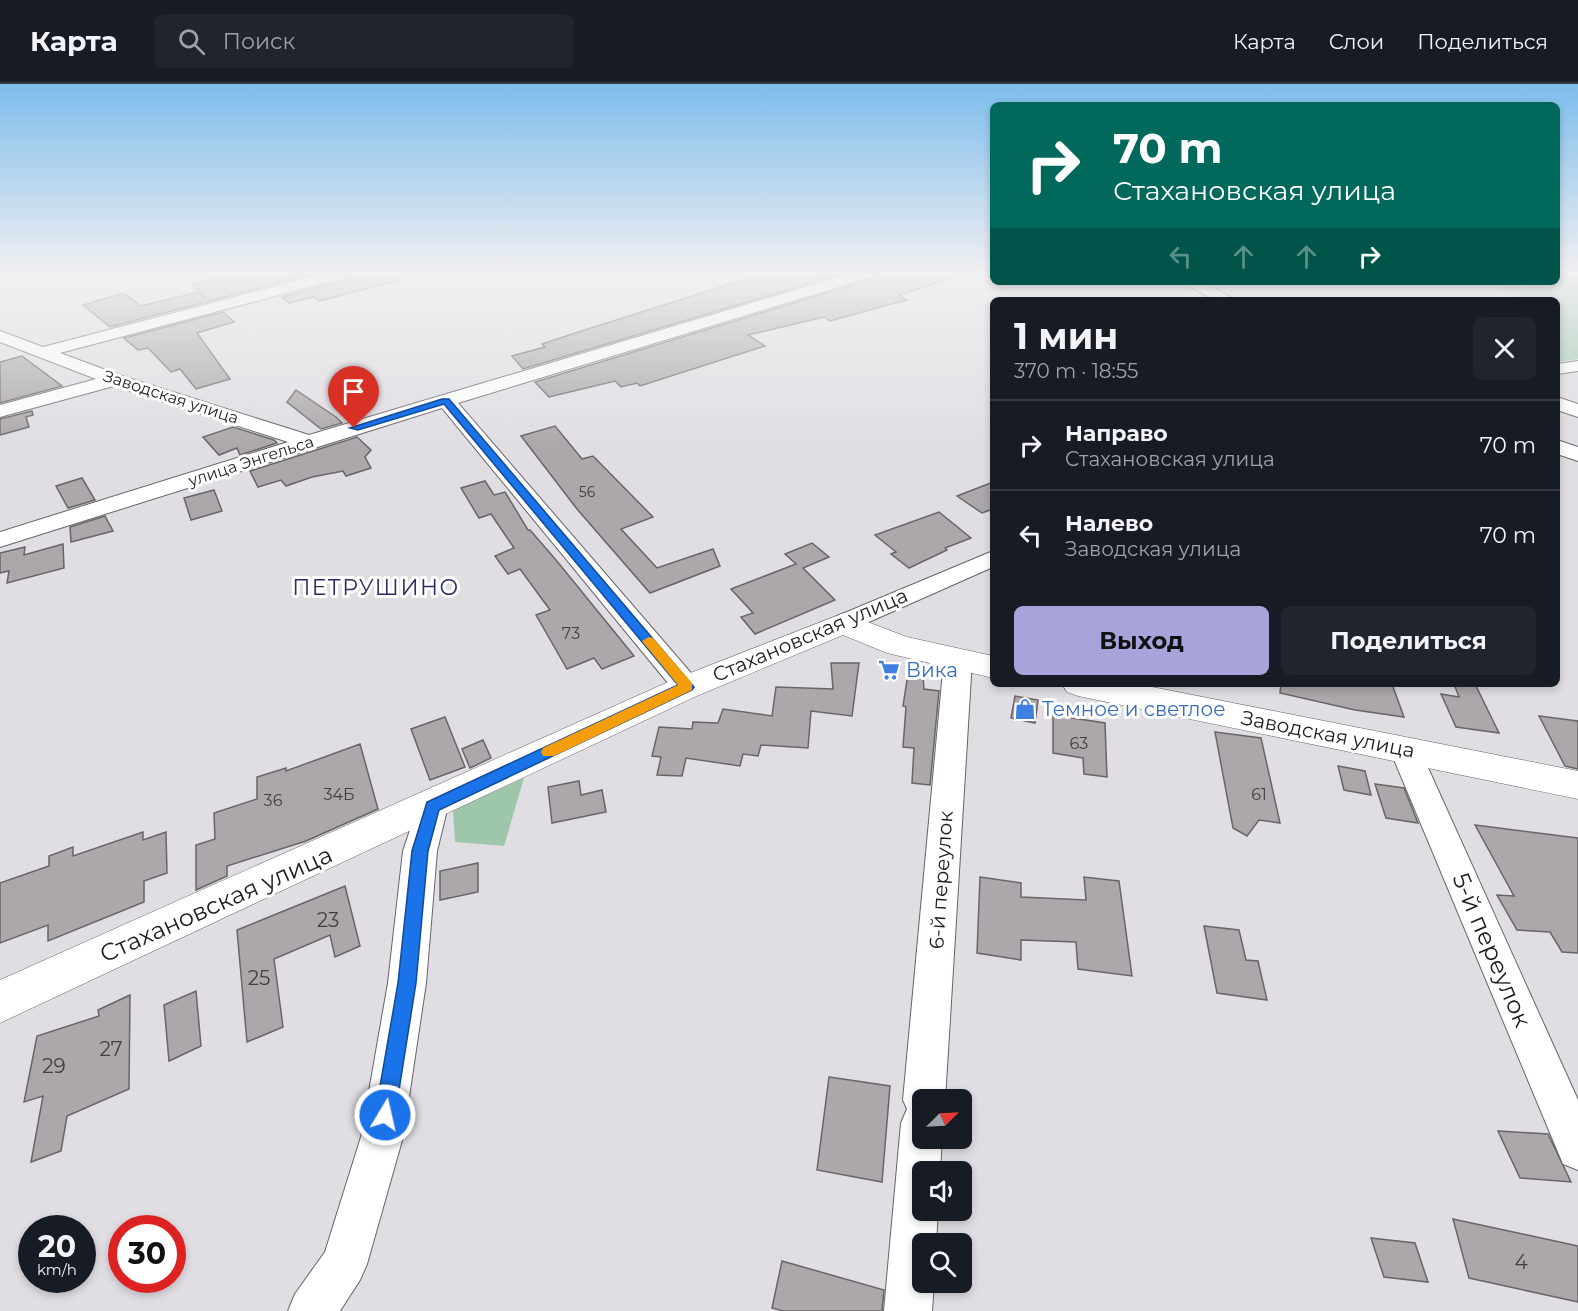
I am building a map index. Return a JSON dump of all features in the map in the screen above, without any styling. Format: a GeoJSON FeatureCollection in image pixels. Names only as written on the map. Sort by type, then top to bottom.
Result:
{"type":"FeatureCollection","features":[{"type":"Feature","properties":{"kind":"street"},"geometry":{"type":"LineString","coordinates":[[43,352],[123,331]]}},
{"type":"Feature","properties":{"kind":"street","name":"улица Энгельса"},"geometry":{"type":"LineString","coordinates":[[0,540],[668,331]]}},
{"type":"Feature","properties":{"kind":"street","name":"Заводская улица"},"geometry":{"type":"LineString","coordinates":[[0,336],[115,380],[309,442]]}},
{"type":"Feature","properties":{"kind":"street"},"geometry":{"type":"LineString","coordinates":[[1560,369],[1578,366]]}},
{"type":"Feature","properties":{"kind":"street"},"geometry":{"type":"LineString","coordinates":[[0,411],[115,380]]}},
{"type":"Feature","properties":{"kind":"street"},"geometry":{"type":"LineString","coordinates":[[446,401],[687,687]]}},
{"type":"Feature","properties":{"kind":"street"},"geometry":{"type":"LineString","coordinates":[[1560,404],[1578,411]]}},
{"type":"Feature","properties":{"kind":"street"},"geometry":{"type":"LineString","coordinates":[[1560,447],[1578,455]]}},
{"type":"Feature","properties":{"kind":"street","name":"Стахановская улица"},"geometry":{"type":"LineString","coordinates":[[0,1002],[432,806],[687,687],[844,623],[990,559]]}},
{"type":"Feature","properties":{"kind":"street"},"geometry":{"type":"LineString","coordinates":[[844,623],[892,645],[990,666]]}},
{"type":"Feature","properties":{"kind":"street","name":"6-й переулок"},"geometry":{"type":"LineString","coordinates":[[925,1089],[958,660]]}},
{"type":"Feature","properties":{"kind":"street","name":"Заводская улица"},"geometry":{"type":"LineString","coordinates":[[1093,687],[1578,785]]}},
{"type":"Feature","properties":{"kind":"street","name":"5-й переулок"},"geometry":{"type":"LineString","coordinates":[[1405,750],[1578,1149]]}},
{"type":"Feature","properties":{"kind":"street"},"geometry":{"type":"LineString","coordinates":[[312,1311],[344,1264],[382,1137],[407,983],[420,851],[432,806]]}},
{"type":"Feature","properties":{"kind":"street"},"geometry":{"type":"LineString","coordinates":[[908,1311],[920,1149]]}},
{"type":"Feature","properties":{"kind":"green space"},"geometry":{"type":"Polygon","coordinates":[[[1560,331],[1578,331],[1578,359],[1560,362],[1560,331]]]}},
{"type":"Feature","properties":{"kind":"green space"},"geometry":{"type":"Polygon","coordinates":[[[524,778],[504,846],[455,842],[453,810],[524,778]]]}},
{"type":"Feature","properties":{"kind":"building"},"geometry":{"type":"Polygon","coordinates":[[[150,331],[203,331],[197,333],[230,379],[196,389],[180,369],[171,372],[148,348],[138,350],[124,338],[150,331]]]}},
{"type":"Feature","properties":{"kind":"building"},"geometry":{"type":"Polygon","coordinates":[[[581,331],[649,331],[523,369],[512,356],[545,347],[542,344],[581,331]]]}},
{"type":"Feature","properties":{"kind":"building"},"geometry":{"type":"Polygon","coordinates":[[[701,331],[764,331],[748,335],[765,346],[640,386],[637,383],[621,387],[615,381],[549,397],[535,382],[701,331]]]}},
{"type":"Feature","properties":{"kind":"building"},"geometry":{"type":"Polygon","coordinates":[[[22,356],[62,386],[0,403],[0,362],[22,356]]]}},
{"type":"Feature","properties":{"kind":"building"},"geometry":{"type":"Polygon","coordinates":[[[296,390],[342,423],[321,429],[287,402],[296,390]]]}},
{"type":"Feature","properties":{"kind":"building"},"geometry":{"type":"Polygon","coordinates":[[[32,411],[33,415],[26,417],[29,427],[0,435],[0,419],[32,411]]]}},
{"type":"Feature","properties":{"kind":"building"},"geometry":{"type":"Polygon","coordinates":[[[555,426],[582,459],[593,456],[653,517],[621,529],[657,568],[713,549],[720,566],[650,593],[577,509],[521,436],[555,426]]]}},
{"type":"Feature","properties":{"kind":"building"},"geometry":{"type":"Polygon","coordinates":[[[233,427],[277,443],[240,455],[237,448],[219,455],[203,437],[233,427]]]}},
{"type":"Feature","properties":{"kind":"building"},"geometry":{"type":"Polygon","coordinates":[[[357,437],[371,450],[365,457],[371,468],[346,476],[343,471],[312,477],[286,486],[281,480],[258,487],[250,471],[357,437]]]}},
{"type":"Feature","properties":{"kind":"building"},"geometry":{"type":"Polygon","coordinates":[[[82,478],[95,500],[68,508],[56,486],[82,478]]]}},
{"type":"Feature","properties":{"kind":"building"},"geometry":{"type":"Polygon","coordinates":[[[485,481],[494,495],[505,492],[528,530],[556,560],[634,656],[602,669],[594,658],[567,669],[536,615],[550,610],[520,569],[508,574],[495,556],[514,548],[491,514],[479,518],[461,488],[485,481]]]}},
{"type":"Feature","properties":{"kind":"building"},"geometry":{"type":"Polygon","coordinates":[[[990,483],[990,510],[982,513],[957,496],[990,483]]]}},
{"type":"Feature","properties":{"kind":"building"},"geometry":{"type":"Polygon","coordinates":[[[214,490],[222,511],[191,520],[184,498],[214,490]]]}},
{"type":"Feature","properties":{"kind":"building"},"geometry":{"type":"Polygon","coordinates":[[[939,512],[971,538],[945,548],[947,550],[909,568],[891,554],[896,552],[875,535],[939,512]]]}},
{"type":"Feature","properties":{"kind":"building"},"geometry":{"type":"Polygon","coordinates":[[[105,516],[113,531],[71,542],[70,527],[105,516]]]}},
{"type":"Feature","properties":{"kind":"building"},"geometry":{"type":"Polygon","coordinates":[[[812,543],[829,557],[803,568],[835,600],[755,634],[741,617],[753,613],[731,589],[796,564],[785,554],[812,543]]]}},
{"type":"Feature","properties":{"kind":"building"},"geometry":{"type":"Polygon","coordinates":[[[63,544],[64,568],[7,583],[9,571],[0,573],[0,553],[25,547],[24,555],[63,544]]]}},
{"type":"Feature","properties":{"kind":"building"},"geometry":{"type":"Polygon","coordinates":[[[910,661],[922,664],[924,689],[939,691],[930,785],[912,783],[914,748],[903,747],[906,707],[903,706],[910,661]]]}},
{"type":"Feature","properties":{"kind":"building"},"geometry":{"type":"Polygon","coordinates":[[[831,663],[859,663],[852,716],[811,711],[808,748],[761,745],[758,756],[743,754],[740,766],[686,758],[682,776],[657,775],[661,757],[652,756],[659,727],[692,729],[693,722],[718,723],[723,709],[772,716],[776,687],[833,689],[831,663]]]}},
{"type":"Feature","properties":{"kind":"building"},"geometry":{"type":"Polygon","coordinates":[[[1281,687],[1393,687],[1404,717],[1355,710],[1280,693],[1281,687]]]}},
{"type":"Feature","properties":{"kind":"building"},"geometry":{"type":"Polygon","coordinates":[[[1455,687],[1476,687],[1499,733],[1456,727],[1441,694],[1459,697],[1455,687]]]}},
{"type":"Feature","properties":{"kind":"building"},"geometry":{"type":"Polygon","coordinates":[[[1015,696],[1038,700],[1035,723],[1011,718],[1015,696]]]}},
{"type":"Feature","properties":{"kind":"building"},"geometry":{"type":"Polygon","coordinates":[[[1053,715],[1105,723],[1107,777],[1084,774],[1083,758],[1053,753],[1053,715]]]}},
{"type":"Feature","properties":{"kind":"building"},"geometry":{"type":"Polygon","coordinates":[[[1539,716],[1578,721],[1578,769],[1565,766],[1539,716]]]}},
{"type":"Feature","properties":{"kind":"building"},"geometry":{"type":"Polygon","coordinates":[[[445,717],[465,767],[430,780],[411,729],[445,717]]]}},
{"type":"Feature","properties":{"kind":"building"},"geometry":{"type":"Polygon","coordinates":[[[1215,732],[1261,738],[1280,823],[1259,820],[1247,836],[1233,828],[1215,732]]]}},
{"type":"Feature","properties":{"kind":"building"},"geometry":{"type":"Polygon","coordinates":[[[483,740],[491,758],[470,768],[462,749],[483,740]]]}},
{"type":"Feature","properties":{"kind":"building"},"geometry":{"type":"Polygon","coordinates":[[[360,744],[378,809],[306,841],[227,866],[227,876],[196,890],[196,845],[215,839],[214,813],[257,799],[257,777],[286,768],[286,771],[360,744]]]}},
{"type":"Feature","properties":{"kind":"building"},"geometry":{"type":"Polygon","coordinates":[[[1338,766],[1365,771],[1371,795],[1344,790],[1338,766]]]}},
{"type":"Feature","properties":{"kind":"building"},"geometry":{"type":"Polygon","coordinates":[[[579,781],[581,795],[602,790],[606,812],[552,823],[548,787],[579,781]]]}},
{"type":"Feature","properties":{"kind":"building"},"geometry":{"type":"Polygon","coordinates":[[[1375,784],[1404,788],[1418,823],[1386,818],[1375,784]]]}},
{"type":"Feature","properties":{"kind":"building"},"geometry":{"type":"Polygon","coordinates":[[[1475,825],[1578,838],[1578,953],[1562,952],[1550,932],[1517,930],[1497,895],[1514,896],[1475,825]]]}},
{"type":"Feature","properties":{"kind":"building"},"geometry":{"type":"Polygon","coordinates":[[[143,832],[143,840],[166,832],[167,873],[144,881],[144,902],[48,941],[48,925],[0,943],[0,883],[49,866],[49,856],[73,847],[73,856],[143,832]]]}},
{"type":"Feature","properties":{"kind":"building"},"geometry":{"type":"Polygon","coordinates":[[[478,863],[478,892],[440,900],[440,871],[478,863]]]}},
{"type":"Feature","properties":{"kind":"building"},"geometry":{"type":"Polygon","coordinates":[[[980,877],[1021,883],[1021,897],[1086,900],[1084,877],[1119,881],[1132,976],[1078,969],[1076,942],[1021,940],[1021,960],[977,953],[980,877]]]}},
{"type":"Feature","properties":{"kind":"building"},"geometry":{"type":"Polygon","coordinates":[[[345,886],[360,946],[335,957],[330,935],[274,959],[283,1027],[247,1042],[237,930],[345,886]]]}},
{"type":"Feature","properties":{"kind":"building"},"geometry":{"type":"Polygon","coordinates":[[[1204,926],[1239,930],[1246,960],[1258,961],[1267,1000],[1217,993],[1204,926]]]}},
{"type":"Feature","properties":{"kind":"building"},"geometry":{"type":"Polygon","coordinates":[[[196,991],[201,1046],[169,1061],[164,1005],[196,991]]]}},
{"type":"Feature","properties":{"kind":"building"},"geometry":{"type":"Polygon","coordinates":[[[130,995],[129,1089],[67,1116],[61,1151],[31,1162],[43,1096],[24,1102],[37,1036],[99,1016],[98,1010],[130,995]]]}},
{"type":"Feature","properties":{"kind":"building"},"geometry":{"type":"Polygon","coordinates":[[[829,1077],[890,1086],[882,1182],[817,1170],[829,1077]]]}},
{"type":"Feature","properties":{"kind":"building"},"geometry":{"type":"Polygon","coordinates":[[[1498,1131],[1548,1134],[1571,1182],[1520,1178],[1498,1131]]]}},
{"type":"Feature","properties":{"kind":"building"},"geometry":{"type":"Polygon","coordinates":[[[1453,1219],[1578,1246],[1578,1302],[1469,1278],[1453,1219]]]}},
{"type":"Feature","properties":{"kind":"building"},"geometry":{"type":"Polygon","coordinates":[[[1371,1238],[1415,1243],[1428,1282],[1384,1277],[1371,1238]]]}},
{"type":"Feature","properties":{"kind":"building"},"geometry":{"type":"Polygon","coordinates":[[[782,1261],[884,1290],[882,1311],[783,1311],[772,1308],[782,1261]]]}},
{"type":"Feature","properties":{"kind":"slow traffic"},"geometry":{"type":"LineString","coordinates":[[548,752],[687,687],[649,641]]}},
{"type":"Feature","properties":{"kind":"place","name":"Вика"},"geometry":{"type":"Point","coordinates":[889,670]}},
{"type":"Feature","properties":{"kind":"place","name":"Темное и светлое"},"geometry":{"type":"Point","coordinates":[1025,709]}},
{"type":"Feature","properties":{"kind":"district","name":"ПЕТРУШИНО"},"geometry":{"type":"Point","coordinates":[376,587]}},
{"type":"Feature","properties":{"kind":"route"},"geometry":{"type":"LineString","coordinates":[[354,428],[446,401],[687,687],[432,806],[420,851],[407,983],[385,1115]]}}]}
